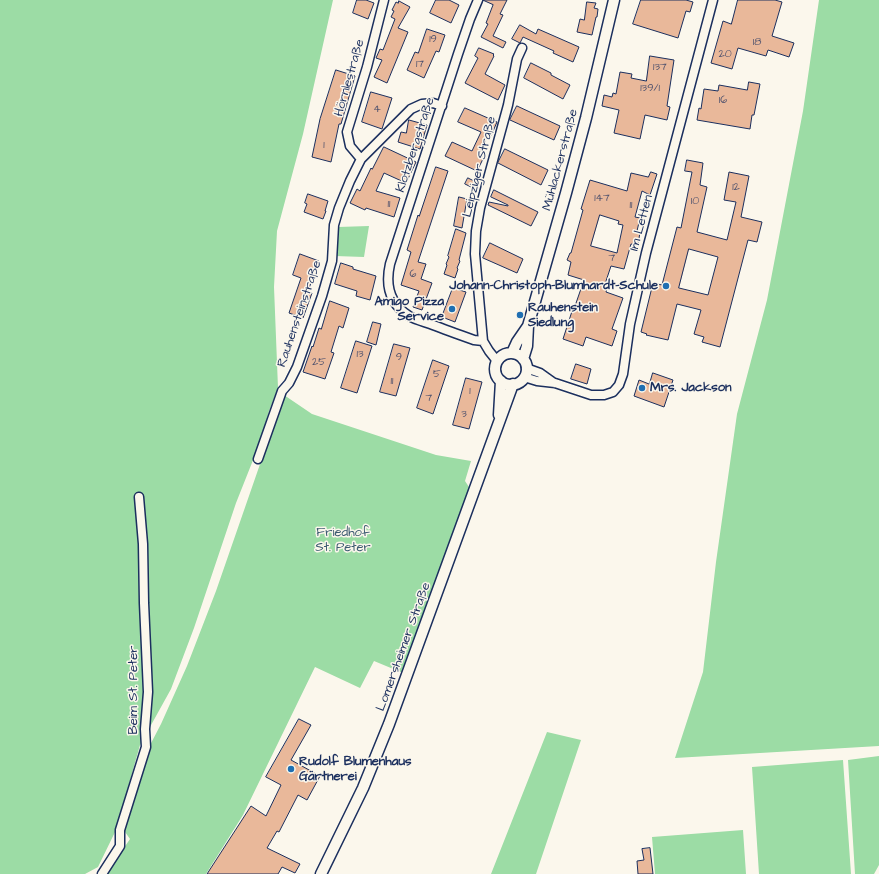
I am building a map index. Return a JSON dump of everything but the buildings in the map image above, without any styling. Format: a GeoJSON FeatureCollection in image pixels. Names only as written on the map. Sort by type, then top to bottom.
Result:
{"type":"FeatureCollection","features":[{"type":"Feature","properties":{"kind":"street","name":"Hörnlestraße"},"geometry":{"type":"LineString","coordinates":[[362,159],[350,146],[347,132],[368,67],[384,0]]}},
{"type":"Feature","properties":{"kind":"street","name":"Klotzbergstraße"},"geometry":{"type":"LineString","coordinates":[[478,0],[465,33],[387,275],[388,288],[392,299],[399,308],[410,316],[474,340],[483,341]]}},
{"type":"Feature","properties":{"kind":"street","name":"Mühlackerstraße"},"geometry":{"type":"LineString","coordinates":[[524,368],[528,326],[586,118],[614,0]]}},
{"type":"Feature","properties":{"kind":"street","name":"Im Letten"},"geometry":{"type":"LineString","coordinates":[[524,368],[537,381],[554,383],[591,395],[604,395],[613,392],[619,385],[623,374],[630,324],[646,253],[713,0]]}},
{"type":"Feature","properties":{"kind":"street","name":"Leipziger Straße"},"geometry":{"type":"LineString","coordinates":[[483,341],[475,254],[476,231],[480,208],[508,105],[516,59],[522,48]]}},
{"type":"Feature","properties":{"kind":"street","name":"Rauhensteinstraße"},"geometry":{"type":"LineString","coordinates":[[258,459],[282,391],[290,383],[297,367],[322,296],[332,261],[334,226],[338,208],[350,181],[362,159],[411,109],[422,104],[433,103],[442,106]]}},
{"type":"Feature","properties":{"kind":"street","name":"Mühlackerstraße"},"geometry":{"type":"LineString","coordinates":[[512,353],[517,342],[528,326]]}},
{"type":"Feature","properties":{"kind":"street"},"geometry":{"type":"LineString","coordinates":[[483,341],[489,352],[497,361]]}},
{"type":"Feature","properties":{"kind":"street"},"geometry":{"type":"LineString","coordinates":[[512,353],[520,356],[524,368],[518,383],[509,384],[498,378],[495,370],[497,361],[503,355],[512,353]]}},
{"type":"Feature","properties":{"kind":"street","name":"Lomersheimer Straße"},"geometry":{"type":"LineString","coordinates":[[498,423],[501,381]]}},
{"type":"Feature","properties":{"kind":"street","name":"Lomersheimer Straße"},"geometry":{"type":"LineString","coordinates":[[321,874],[362,788],[389,724],[498,423],[507,404],[513,384]]}},
{"type":"Feature","properties":{"kind":"street","name":"Beim St. Peter"},"geometry":{"type":"LineString","coordinates":[[102,874],[120,846],[120,830],[146,747],[145,729],[148,692],[143,544],[139,497]]}},
{"type":"Feature","properties":{"kind":"green space"},"geometry":{"type":"Polygon","coordinates":[[[0,0],[333,0],[303,134],[277,231],[274,287],[278,388],[269,411],[261,440],[236,503],[194,628],[171,689],[140,745],[116,830],[98,867],[85,874],[0,874],[0,0]]]}},
{"type":"Feature","properties":{"kind":"green space"},"geometry":{"type":"Polygon","coordinates":[[[819,0],[879,0],[879,746],[675,758],[703,672],[716,562],[737,414],[767,300],[803,111],[819,0]]]}},
{"type":"Feature","properties":{"kind":"green space"},"geometry":{"type":"Polygon","coordinates":[[[369,226],[364,257],[335,256],[338,227],[369,226]]]}},
{"type":"Feature","properties":{"kind":"green space","name":"Friedhof St. Peter"},"geometry":{"type":"Polygon","coordinates":[[[284,395],[312,414],[436,455],[471,461],[465,481],[471,490],[403,673],[374,661],[360,688],[315,667],[243,815],[206,874],[106,874],[130,839],[123,829],[148,749],[187,666],[216,591],[284,395]]]}},
{"type":"Feature","properties":{"kind":"green space"},"geometry":{"type":"Polygon","coordinates":[[[547,732],[581,740],[536,874],[491,874],[547,732]]]}},
{"type":"Feature","properties":{"kind":"green space"},"geometry":{"type":"Polygon","coordinates":[[[879,756],[879,865],[874,874],[855,874],[848,760],[879,756]]]}},
{"type":"Feature","properties":{"kind":"green space"},"geometry":{"type":"Polygon","coordinates":[[[843,760],[851,874],[759,874],[752,767],[843,760]]]}},
{"type":"Feature","properties":{"kind":"green space"},"geometry":{"type":"Polygon","coordinates":[[[743,830],[746,874],[655,874],[652,837],[743,830]]]}},
{"type":"Feature","properties":{"kind":"place","name":"Johann-Christoph-Blumhardt-Schule"},"geometry":{"type":"Point","coordinates":[666,286]}},
{"type":"Feature","properties":{"kind":"place","name":"Amigo Pizza Service"},"geometry":{"type":"Point","coordinates":[452,309]}},
{"type":"Feature","properties":{"kind":"place","name":"Rauhenstein Siedlung"},"geometry":{"type":"Point","coordinates":[520,315]}},
{"type":"Feature","properties":{"kind":"place","name":"Mrs. Jackson"},"geometry":{"type":"Point","coordinates":[642,388]}},
{"type":"Feature","properties":{"kind":"place","name":"Rudolf Blumenhaus Gärtnerei"},"geometry":{"type":"Point","coordinates":[291,769]}}]}
